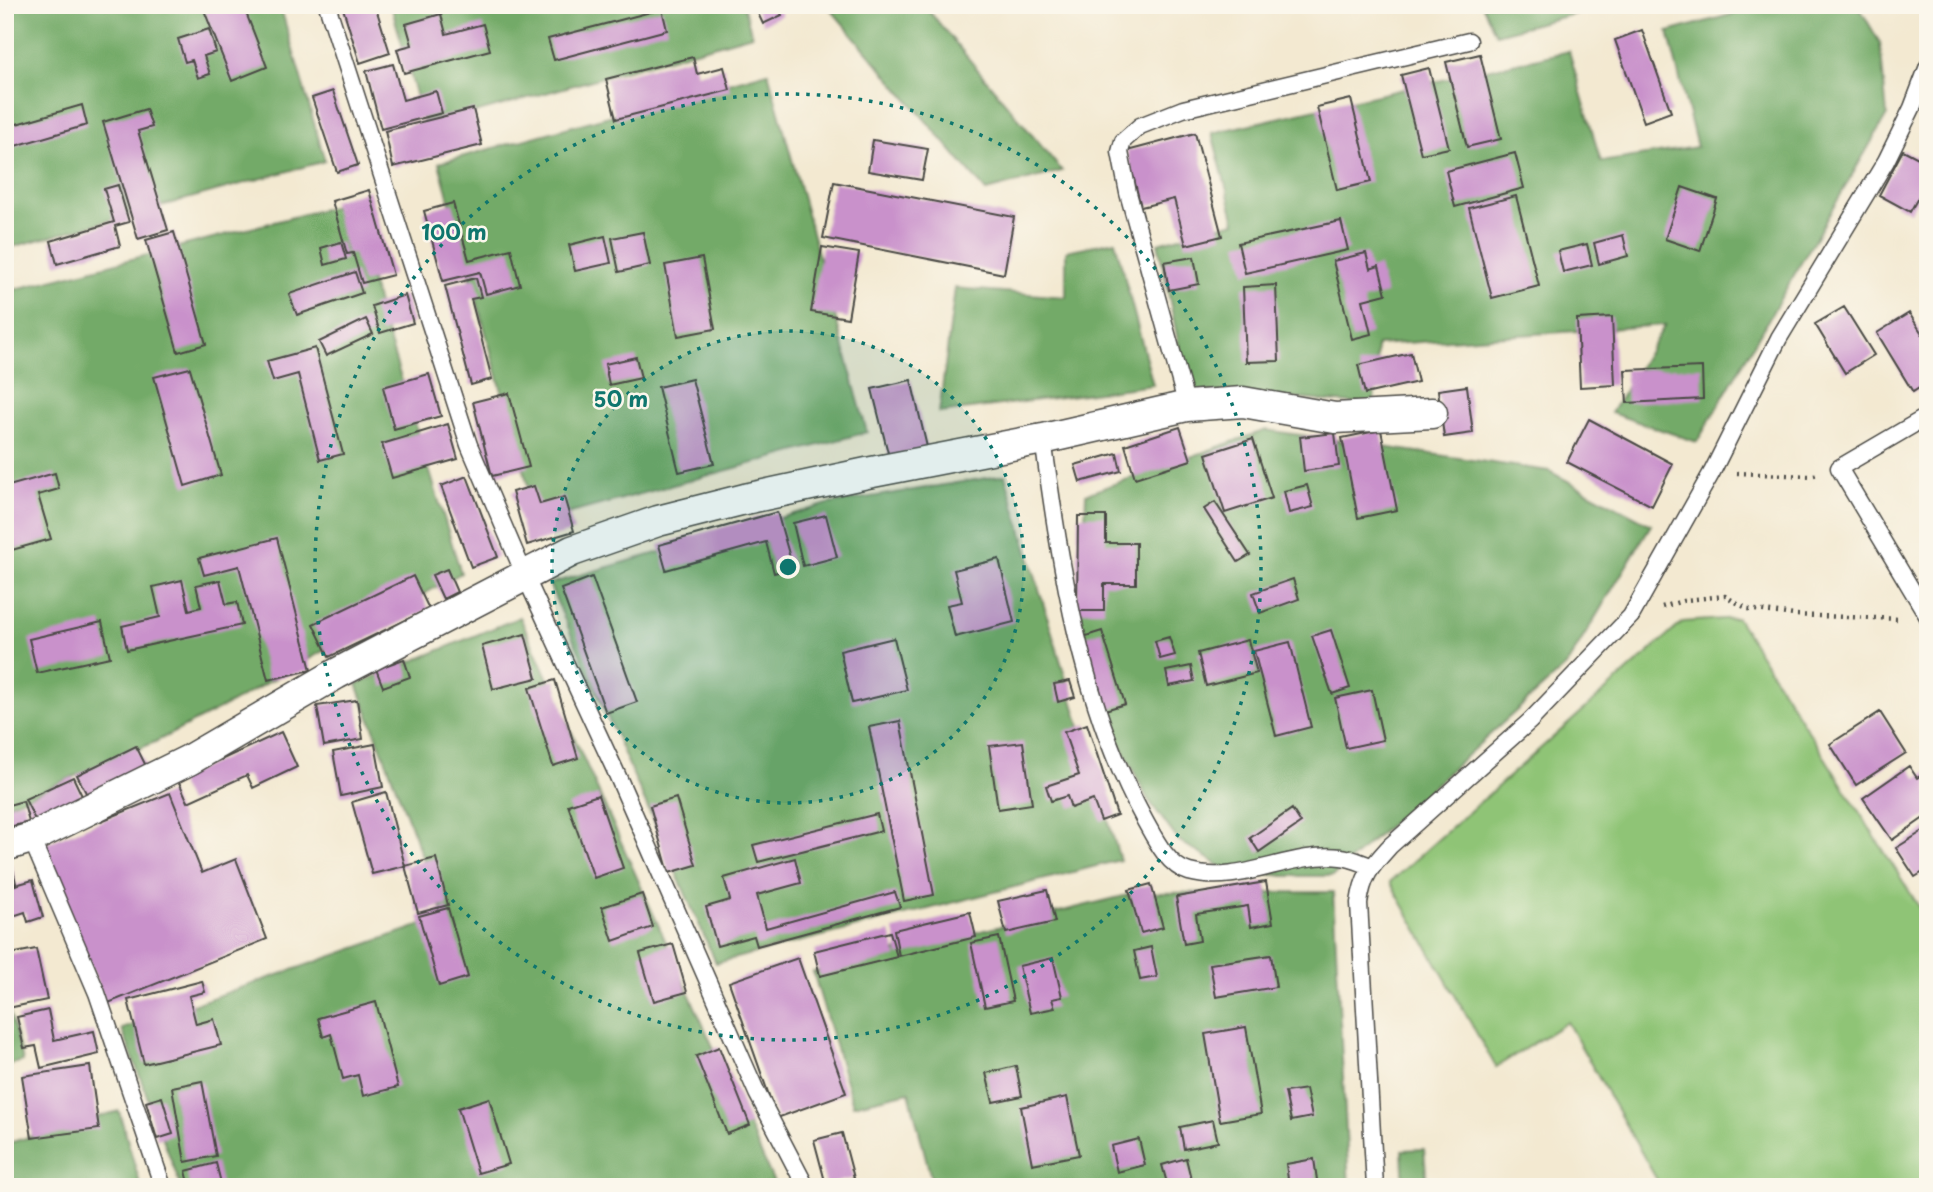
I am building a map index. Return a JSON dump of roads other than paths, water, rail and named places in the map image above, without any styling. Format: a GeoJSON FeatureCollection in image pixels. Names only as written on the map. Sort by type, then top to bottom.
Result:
{"type":"FeatureCollection","features":[{"type":"Feature","properties":{"kind":"street"},"geometry":{"type":"LineString","coordinates":[[18,842],[188,760],[336,674],[572,551],[658,521],[867,473],[1043,439],[1188,406],[1243,402],[1335,418],[1432,413]]}},
{"type":"Feature","properties":{"kind":"lane"},"geometry":{"type":"LineString","coordinates":[[327,5],[469,445],[524,576],[626,794],[757,1093],[806,1187]]}},
{"type":"Feature","properties":{"kind":"lane"},"geometry":{"type":"LineString","coordinates":[[1188,406],[1128,193],[1120,152],[1124,141],[1140,126],[1183,109],[1469,41]]}},
{"type":"Feature","properties":{"kind":"lane"},"geometry":{"type":"LineString","coordinates":[[1375,1187],[1369,1125],[1359,903],[1362,884],[1371,866],[1390,846],[1530,720],[1631,616],[1712,471],[1779,338],[1886,162],[1912,108],[1928,66]]}},
{"type":"Feature","properties":{"kind":"lane"},"geometry":{"type":"LineString","coordinates":[[1928,416],[1839,468],[1928,617]]}},
{"type":"Feature","properties":{"kind":"lane"},"geometry":{"type":"LineString","coordinates":[[1043,439],[1058,542],[1080,650],[1131,794],[1158,844],[1172,861],[1187,871],[1216,876],[1244,873],[1307,859],[1340,857],[1371,866]]}},
{"type":"Feature","properties":{"kind":"lane"},"geometry":{"type":"LineString","coordinates":[[18,842],[97,993],[163,1187]]}}]}
